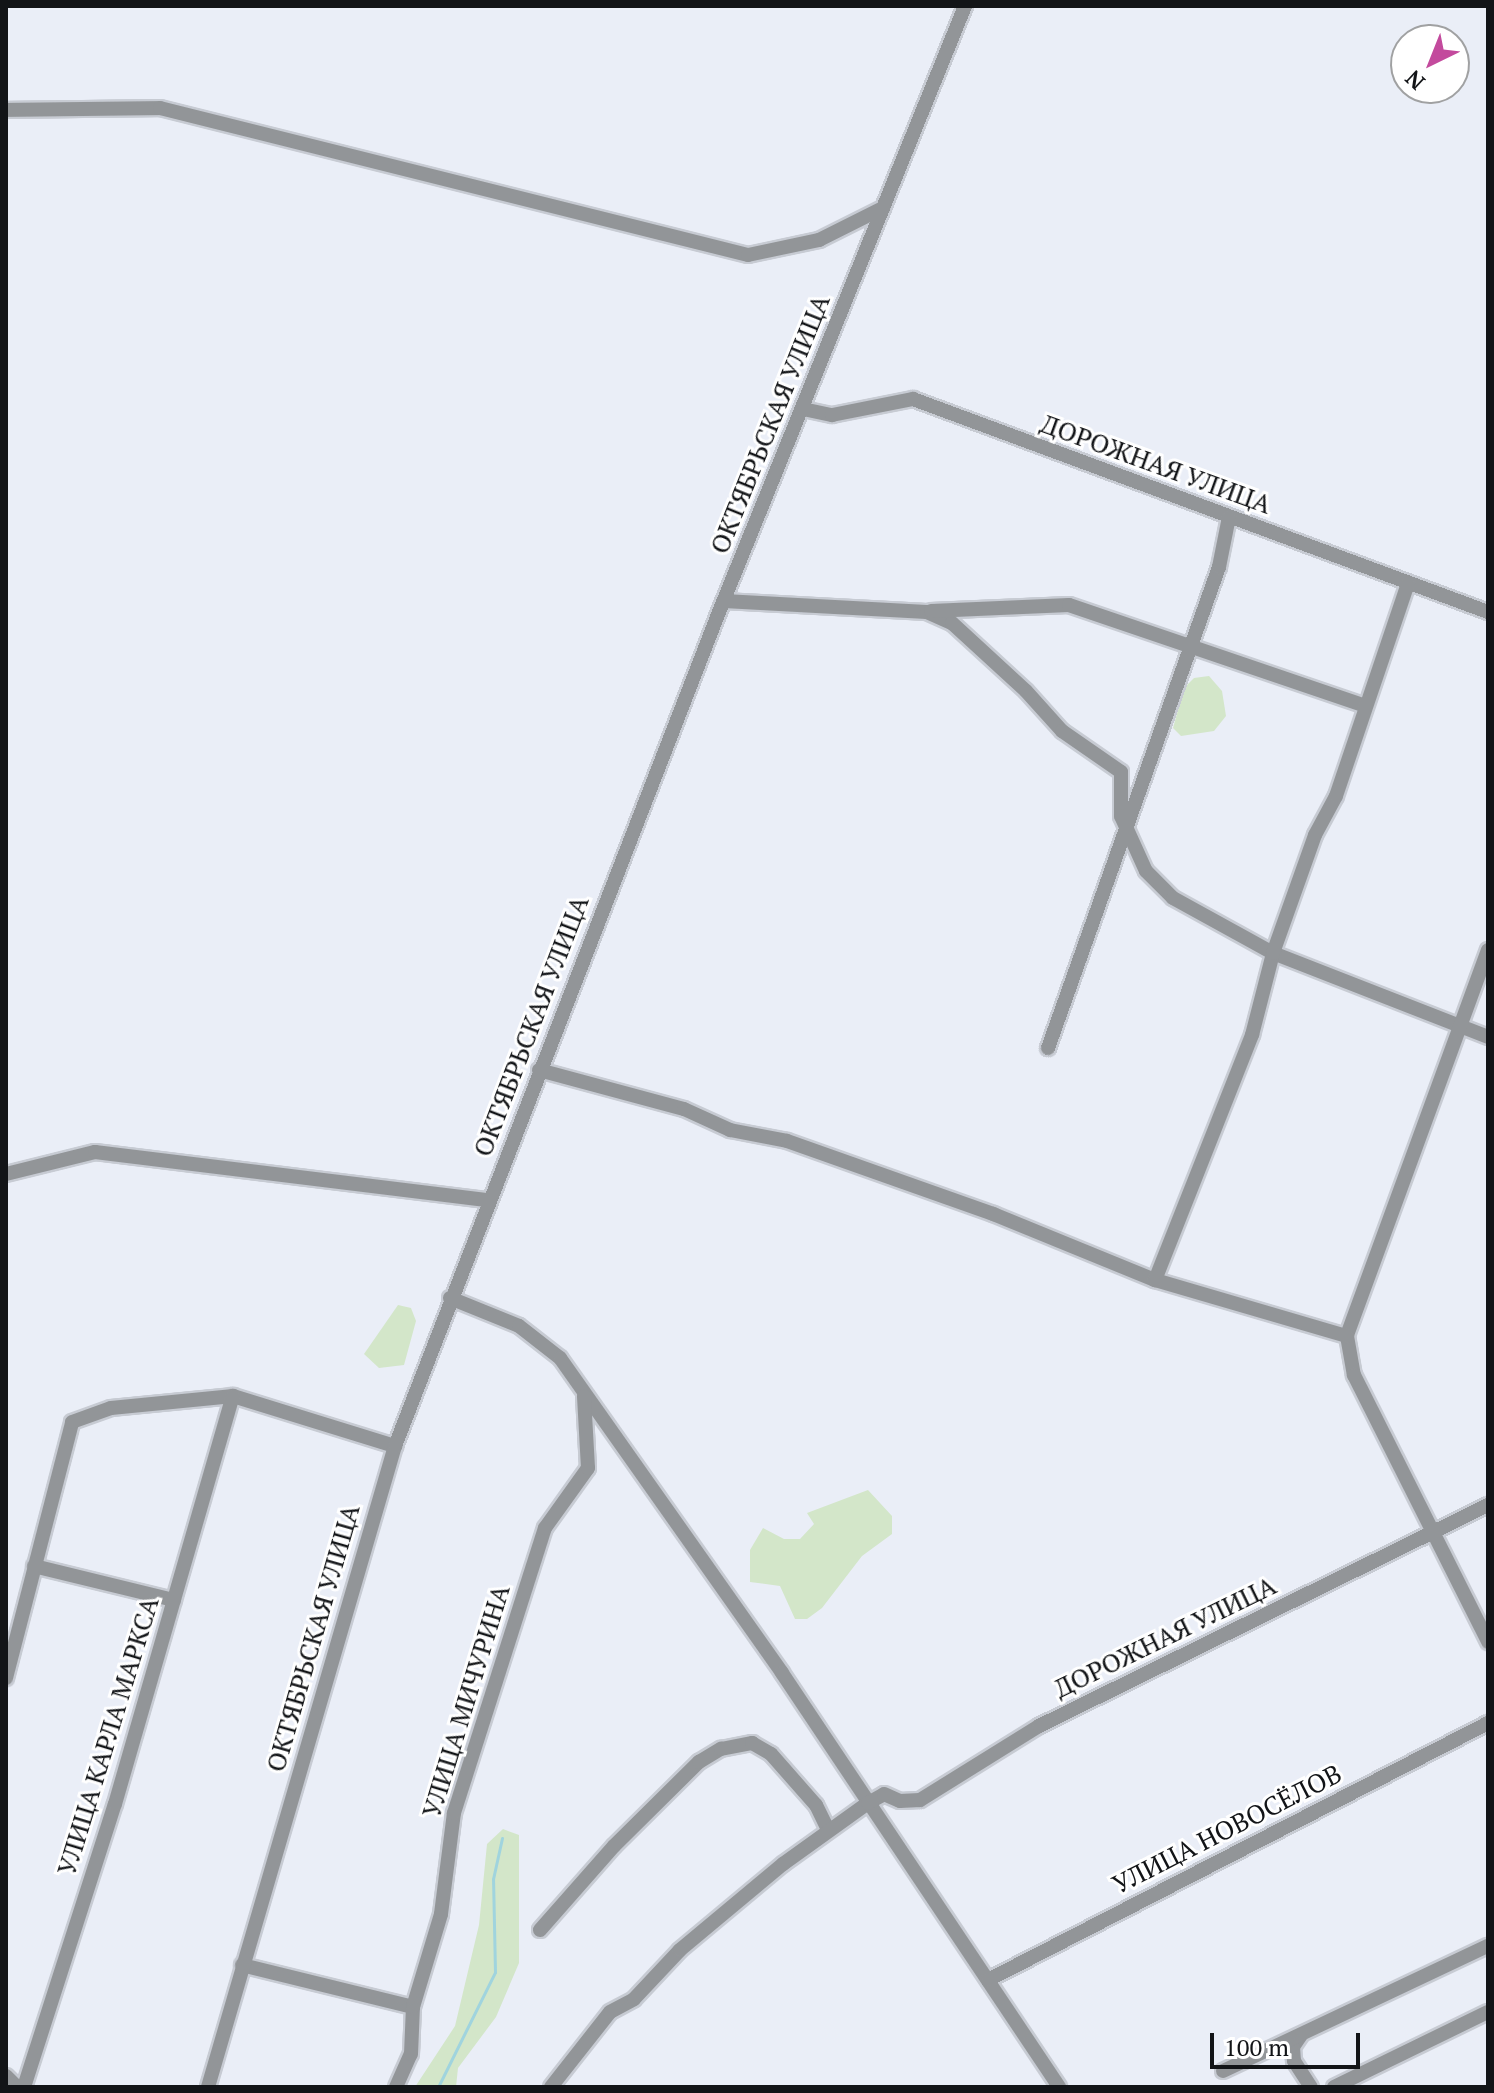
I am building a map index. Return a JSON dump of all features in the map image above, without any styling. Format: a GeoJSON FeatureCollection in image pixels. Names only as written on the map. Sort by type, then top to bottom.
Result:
{"type":"FeatureCollection","features":[{"type":"Feature","properties":{"kind":"street","name":"ОКТЯБРЬСКАЯ УЛИЦА"},"geometry":{"type":"LineString","coordinates":[[208,2087],[395,1446],[488,1200],[724,601],[965,6]]}},
{"type":"Feature","properties":{"kind":"street"},"geometry":{"type":"LineString","coordinates":[[6,110],[160,108],[748,255],[819,240],[883,208]]}},
{"type":"Feature","properties":{"kind":"street","name":"ДОРОЖНАЯ УЛИЦА"},"geometry":{"type":"LineString","coordinates":[[803,409],[832,415],[913,399],[1488,612]]}},
{"type":"Feature","properties":{"kind":"street"},"geometry":{"type":"LineString","coordinates":[[1048,1048],[1219,567],[1229,517]]}},
{"type":"Feature","properties":{"kind":"street"},"geometry":{"type":"LineString","coordinates":[[1155,1280],[1252,1035],[1273,953],[1315,835],[1336,796],[1408,583]]}},
{"type":"Feature","properties":{"kind":"street"},"geometry":{"type":"LineString","coordinates":[[724,601],[927,612],[1069,605],[1365,706]]}},
{"type":"Feature","properties":{"kind":"street"},"geometry":{"type":"LineString","coordinates":[[927,612],[972,638],[1062,731],[1112,762],[1121,772],[1125,825],[1146,871],[1173,898],[1273,953],[1488,1037]]}},
{"type":"Feature","properties":{"kind":"street"},"geometry":{"type":"LineString","coordinates":[[1488,950],[1347,1336],[1354,1375],[1488,1642]]}},
{"type":"Feature","properties":{"kind":"street"},"geometry":{"type":"LineString","coordinates":[[539,1070],[684,1109],[730,1130],[787,1141],[993,1214],[1155,1280],[1347,1336]]}},
{"type":"Feature","properties":{"kind":"street"},"geometry":{"type":"LineString","coordinates":[[6,1174],[95,1152],[488,1200]]}},
{"type":"Feature","properties":{"kind":"street"},"geometry":{"type":"LineString","coordinates":[[450,1298],[538,1337],[582,1388],[1059,2087]]}},
{"type":"Feature","properties":{"kind":"street","name":"УЛИЦА МИЧУРИНА"},"geometry":{"type":"LineString","coordinates":[[396,2087],[411,2054],[413,2007],[441,1914],[454,1813],[545,1528],[588,1468],[588,1413],[582,1388]]}},
{"type":"Feature","properties":{"kind":"street"},"geometry":{"type":"LineString","coordinates":[[6,1678],[72,1422],[111,1408],[233,1396],[395,1446]]}},
{"type":"Feature","properties":{"kind":"street","name":"УЛИЦА КАРЛА МАРКСА"},"geometry":{"type":"LineString","coordinates":[[24,2087],[174,1600],[233,1396]]}},
{"type":"Feature","properties":{"kind":"street","name":"ДОРОЖНАЯ УЛИЦА"},"geometry":{"type":"LineString","coordinates":[[868,1803],[884,1794],[900,1801],[920,1800],[1039,1726],[1488,1505]]}},
{"type":"Feature","properties":{"kind":"street"},"geometry":{"type":"LineString","coordinates":[[34,1566],[174,1600]]}},
{"type":"Feature","properties":{"kind":"street","name":"УЛИЦА НОВОСЁЛОВ"},"geometry":{"type":"LineString","coordinates":[[988,1980],[1488,1723]]}},
{"type":"Feature","properties":{"kind":"street"},"geometry":{"type":"LineString","coordinates":[[540,1930],[614,1846],[699,1762],[721,1749],[752,1743],[771,1754],[816,1805],[828,1830]]}},
{"type":"Feature","properties":{"kind":"street"},"geometry":{"type":"LineString","coordinates":[[547,2085],[610,2012],[634,1999],[680,1950],[828,1830],[868,1803]]}},
{"type":"Feature","properties":{"kind":"street"},"geometry":{"type":"LineString","coordinates":[[1223,2071],[1488,1946]]}},
{"type":"Feature","properties":{"kind":"street"},"geometry":{"type":"LineString","coordinates":[[242,1965],[413,2007]]}},
{"type":"Feature","properties":{"kind":"street"},"geometry":{"type":"LineString","coordinates":[[1334,2087],[1488,2012]]}},
{"type":"Feature","properties":{"kind":"street"},"geometry":{"type":"LineString","coordinates":[[1301,2035],[1293,2047],[1294,2061],[1311,2087]]}},
{"type":"Feature","properties":{"kind":"street"},"geometry":{"type":"LineString","coordinates":[[6,2076],[17,2087]]}},
{"type":"Feature","properties":{"kind":"green space"},"geometry":{"type":"Polygon","coordinates":[[[1209,676],[1222,691],[1226,716],[1214,731],[1181,736],[1173,728],[1184,688],[1194,678],[1209,676]]]}},
{"type":"Feature","properties":{"kind":"green space"},"geometry":{"type":"Polygon","coordinates":[[[398,1305],[411,1308],[416,1321],[404,1365],[379,1368],[364,1354],[398,1305]]]}},
{"type":"Feature","properties":{"kind":"green space"},"geometry":{"type":"Polygon","coordinates":[[[868,1490],[892,1516],[892,1534],[862,1556],[822,1608],[807,1619],[795,1619],[780,1586],[750,1582],[750,1550],[763,1528],[784,1539],[800,1539],[814,1524],[807,1513],[868,1490]]]}},
{"type":"Feature","properties":{"kind":"green space"},"geometry":{"type":"Polygon","coordinates":[[[503,1829],[519,1835],[519,1963],[496,2017],[458,2068],[456,2087],[415,2087],[455,2026],[479,1925],[487,1844],[503,1829]]]}},
{"type":"Feature","properties":{"kind":"waterway"},"geometry":{"type":"LineString","coordinates":[[438,2087],[495,1972],[493,1879],[502,1838]]}}]}
